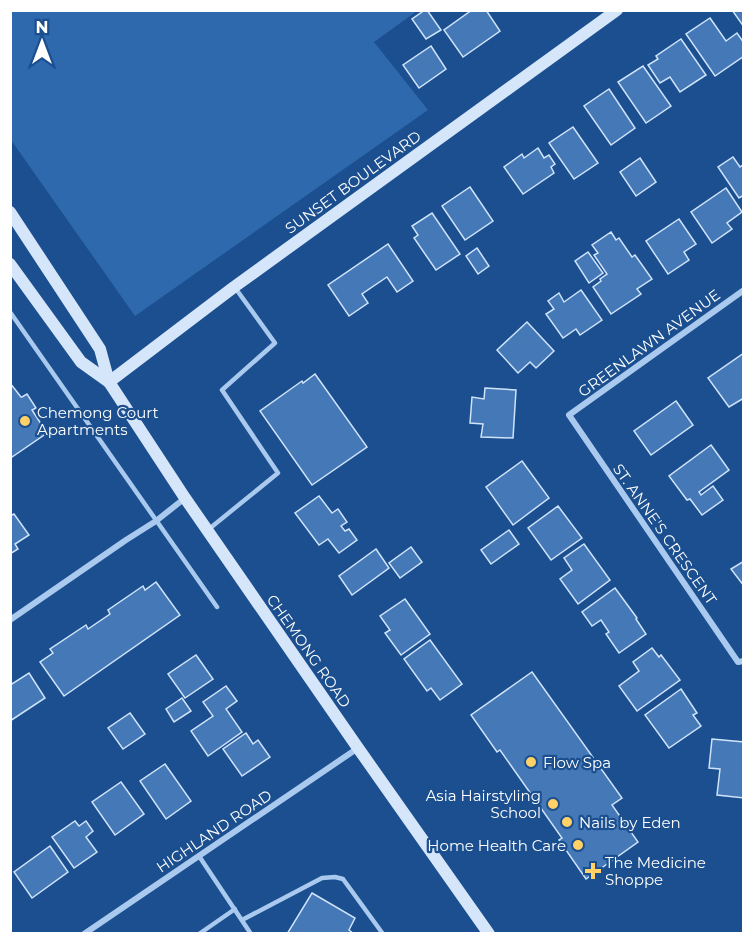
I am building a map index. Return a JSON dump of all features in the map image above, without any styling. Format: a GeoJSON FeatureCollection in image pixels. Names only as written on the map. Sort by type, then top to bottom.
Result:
{"type":"FeatureCollection","features":[{"type":"Feature","properties":{"kind":"main road","name":"SUNSET BOULEVARD"},"geometry":{"type":"LineString","coordinates":[[109,382],[234,287],[617,10]]}},
{"type":"Feature","properties":{"kind":"main road","name":"CHEMONG ROAD"},"geometry":{"type":"LineString","coordinates":[[10,212],[100,349],[109,382],[185,498],[489,933]]}},
{"type":"Feature","properties":{"kind":"main road","name":"CHEMONG ROAD"},"geometry":{"type":"LineString","coordinates":[[10,264],[81,362],[109,382]]}},
{"type":"Feature","properties":{"kind":"street","name":"GREENLAWN AVENUE"},"geometry":{"type":"LineString","coordinates":[[569,415],[744,290]]}},
{"type":"Feature","properties":{"kind":"street","name":"ST. ANNE'S CRESCENT"},"geometry":{"type":"LineString","coordinates":[[569,415],[738,662],[744,662]]}},
{"type":"Feature","properties":{"kind":"street"},"geometry":{"type":"LineString","coordinates":[[10,620],[156,521],[185,498]]}},
{"type":"Feature","properties":{"kind":"street","name":"HIGHLAND ROAD"},"geometry":{"type":"LineString","coordinates":[[84,933],[358,748]]}},
{"type":"Feature","properties":{"kind":"lane"},"geometry":{"type":"LineString","coordinates":[[207,530],[278,473],[222,390],[275,343],[234,287]]}},
{"type":"Feature","properties":{"kind":"lane"},"geometry":{"type":"LineString","coordinates":[[10,312],[217,606]]}},
{"type":"Feature","properties":{"kind":"lane"},"geometry":{"type":"LineString","coordinates":[[199,856],[250,933]]}},
{"type":"Feature","properties":{"kind":"lane"},"geometry":{"type":"LineString","coordinates":[[242,920],[322,878],[334,877],[342,879],[383,933]]}},
{"type":"Feature","properties":{"kind":"lane"},"geometry":{"type":"LineString","coordinates":[[199,933],[235,909]]}},
{"type":"Feature","properties":{"kind":"shaded area"},"geometry":{"type":"Polygon","coordinates":[[[10,11],[417,11],[374,42],[428,110],[135,316],[11,140],[10,11]]]}},
{"type":"Feature","properties":{"kind":"building"},"geometry":{"type":"Polygon","coordinates":[[[425,10],[441,30],[426,39],[412,19],[425,10]]]}},
{"type":"Feature","properties":{"kind":"building"},"geometry":{"type":"Polygon","coordinates":[[[472,10],[486,10],[500,31],[463,57],[444,30],[472,10]]]}},
{"type":"Feature","properties":{"kind":"building"},"geometry":{"type":"Polygon","coordinates":[[[732,10],[744,10],[744,27],[732,10]]]}},
{"type":"Feature","properties":{"kind":"building"},"geometry":{"type":"Polygon","coordinates":[[[710,18],[726,41],[737,33],[744,43],[744,56],[715,76],[686,34],[710,18]]]}},
{"type":"Feature","properties":{"kind":"building"},"geometry":{"type":"Polygon","coordinates":[[[681,39],[706,75],[680,92],[670,77],[660,83],[648,65],[658,59],[656,56],[681,39]]]}},
{"type":"Feature","properties":{"kind":"building"},"geometry":{"type":"Polygon","coordinates":[[[431,46],[446,69],[419,88],[403,65],[431,46]]]}},
{"type":"Feature","properties":{"kind":"building"},"geometry":{"type":"Polygon","coordinates":[[[643,66],[671,106],[646,123],[618,82],[643,66]]]}},
{"type":"Feature","properties":{"kind":"building"},"geometry":{"type":"Polygon","coordinates":[[[609,89],[635,128],[611,145],[584,106],[609,89]]]}},
{"type":"Feature","properties":{"kind":"building"},"geometry":{"type":"Polygon","coordinates":[[[573,127],[598,163],[574,179],[549,143],[573,127]]]}},
{"type":"Feature","properties":{"kind":"building"},"geometry":{"type":"Polygon","coordinates":[[[538,148],[544,158],[549,155],[555,164],[551,167],[554,173],[523,194],[504,167],[522,154],[524,158],[538,148]]]}},
{"type":"Feature","properties":{"kind":"building"},"geometry":{"type":"Polygon","coordinates":[[[733,157],[740,167],[744,164],[744,195],[739,198],[718,167],[733,157]]]}},
{"type":"Feature","properties":{"kind":"building"},"geometry":{"type":"Polygon","coordinates":[[[640,158],[656,182],[636,196],[620,172],[640,158]]]}},
{"type":"Feature","properties":{"kind":"building"},"geometry":{"type":"Polygon","coordinates":[[[470,187],[493,221],[465,240],[442,206],[470,187]]]}},
{"type":"Feature","properties":{"kind":"building"},"geometry":{"type":"Polygon","coordinates":[[[726,188],[742,212],[727,223],[732,229],[712,243],[691,212],[726,188]]]}},
{"type":"Feature","properties":{"kind":"building"},"geometry":{"type":"Polygon","coordinates":[[[432,213],[460,254],[436,270],[414,238],[418,235],[412,226],[432,213]]]}},
{"type":"Feature","properties":{"kind":"building"},"geometry":{"type":"Polygon","coordinates":[[[679,219],[696,244],[684,252],[689,260],[668,274],[646,241],[679,219]]]}},
{"type":"Feature","properties":{"kind":"building"},"geometry":{"type":"Polygon","coordinates":[[[611,232],[616,240],[619,238],[632,257],[635,255],[652,279],[637,289],[641,294],[611,314],[593,287],[607,274],[594,255],[598,253],[592,245],[611,232]]]}},
{"type":"Feature","properties":{"kind":"building"},"geometry":{"type":"Polygon","coordinates":[[[388,244],[413,281],[397,292],[387,277],[362,294],[368,303],[349,316],[328,285],[388,244]]]}},
{"type":"Feature","properties":{"kind":"building"},"geometry":{"type":"Polygon","coordinates":[[[477,248],[489,266],[478,274],[466,256],[477,248]]]}},
{"type":"Feature","properties":{"kind":"building"},"geometry":{"type":"Polygon","coordinates":[[[588,252],[603,273],[589,283],[575,261],[588,252]]]}},
{"type":"Feature","properties":{"kind":"building"},"geometry":{"type":"Polygon","coordinates":[[[581,290],[602,320],[580,335],[576,329],[563,338],[546,314],[554,309],[548,301],[559,293],[564,302],[581,290]]]}},
{"type":"Feature","properties":{"kind":"building"},"geometry":{"type":"Polygon","coordinates":[[[527,322],[554,351],[536,368],[530,362],[518,373],[497,350],[527,322]]]}},
{"type":"Feature","properties":{"kind":"building"},"geometry":{"type":"Polygon","coordinates":[[[744,353],[744,398],[729,407],[708,378],[744,353]]]}},
{"type":"Feature","properties":{"kind":"building"},"geometry":{"type":"Polygon","coordinates":[[[315,374],[367,447],[312,485],[260,411],[315,374]]]}},
{"type":"Feature","properties":{"kind":"building","name":"Chemong Court Apartments"},"geometry":{"type":"Polygon","coordinates":[[[10,383],[21,397],[27,394],[36,408],[32,410],[47,433],[12,457],[10,454],[10,383]]]}},
{"type":"Feature","properties":{"kind":"building"},"geometry":{"type":"Polygon","coordinates":[[[485,388],[516,390],[513,438],[481,437],[483,424],[470,423],[472,397],[484,399],[485,388]]]}},
{"type":"Feature","properties":{"kind":"building"},"geometry":{"type":"Polygon","coordinates":[[[676,401],[693,425],[651,455],[634,431],[676,401]]]}},
{"type":"Feature","properties":{"kind":"building"},"geometry":{"type":"Polygon","coordinates":[[[711,445],[729,470],[699,492],[701,495],[713,486],[723,500],[702,515],[669,476],[711,445]]]}},
{"type":"Feature","properties":{"kind":"building"},"geometry":{"type":"Polygon","coordinates":[[[522,461],[549,498],[513,525],[486,487],[522,461]]]}},
{"type":"Feature","properties":{"kind":"building"},"geometry":{"type":"Polygon","coordinates":[[[319,496],[332,513],[338,509],[347,522],[341,526],[345,531],[349,529],[357,540],[339,553],[328,539],[319,545],[295,513],[319,496]]]}},
{"type":"Feature","properties":{"kind":"building"},"geometry":{"type":"Polygon","coordinates":[[[558,506],[582,538],[551,560],[528,528],[558,506]]]}},
{"type":"Feature","properties":{"kind":"building"},"geometry":{"type":"Polygon","coordinates":[[[14,514],[29,535],[15,544],[18,549],[10,554],[10,516],[14,514]]]}},
{"type":"Feature","properties":{"kind":"building"},"geometry":{"type":"Polygon","coordinates":[[[509,530],[519,544],[491,564],[481,550],[509,530]]]}},
{"type":"Feature","properties":{"kind":"building"},"geometry":{"type":"Polygon","coordinates":[[[584,544],[610,580],[578,604],[560,579],[572,570],[564,558],[584,544]]]}},
{"type":"Feature","properties":{"kind":"building"},"geometry":{"type":"Polygon","coordinates":[[[411,547],[422,562],[400,578],[389,563],[411,547]]]}},
{"type":"Feature","properties":{"kind":"building"},"geometry":{"type":"Polygon","coordinates":[[[376,549],[389,568],[352,595],[339,576],[376,549]]]}},
{"type":"Feature","properties":{"kind":"building"},"geometry":{"type":"Polygon","coordinates":[[[744,561],[744,586],[731,569],[744,561]]]}},
{"type":"Feature","properties":{"kind":"building"},"geometry":{"type":"Polygon","coordinates":[[[156,582],[180,615],[64,696],[40,662],[53,653],[50,649],[86,625],[88,629],[110,614],[108,610],[143,586],[145,590],[156,582]]]}},
{"type":"Feature","properties":{"kind":"building"},"geometry":{"type":"Polygon","coordinates":[[[615,588],[646,634],[619,653],[606,634],[609,632],[601,620],[592,626],[582,612],[615,588]]]}},
{"type":"Feature","properties":{"kind":"building"},"geometry":{"type":"Polygon","coordinates":[[[405,599],[430,634],[401,655],[385,633],[390,630],[380,616],[405,599]]]}},
{"type":"Feature","properties":{"kind":"building"},"geometry":{"type":"Polygon","coordinates":[[[430,640],[462,684],[440,700],[431,688],[427,691],[404,659],[430,640]]]}},
{"type":"Feature","properties":{"kind":"building"},"geometry":{"type":"Polygon","coordinates":[[[652,648],[659,657],[661,655],[680,680],[637,711],[619,686],[639,671],[633,662],[652,648]]]}},
{"type":"Feature","properties":{"kind":"building"},"geometry":{"type":"Polygon","coordinates":[[[196,655],[213,679],[185,698],[168,674],[196,655]]]}},
{"type":"Feature","properties":{"kind":"building"},"geometry":{"type":"Polygon","coordinates":[[[532,672],[622,798],[612,805],[638,842],[586,879],[559,840],[562,838],[500,750],[497,752],[471,715],[532,672]]]}},
{"type":"Feature","properties":{"kind":"building"},"geometry":{"type":"Polygon","coordinates":[[[29,673],[45,698],[10,721],[10,681],[12,684],[29,673]]]}},
{"type":"Feature","properties":{"kind":"building"},"geometry":{"type":"Polygon","coordinates":[[[226,686],[237,701],[226,709],[242,732],[208,756],[191,731],[213,716],[203,702],[226,686]]]}},
{"type":"Feature","properties":{"kind":"building"},"geometry":{"type":"Polygon","coordinates":[[[681,689],[697,713],[693,715],[701,726],[669,748],[645,715],[681,689]]]}},
{"type":"Feature","properties":{"kind":"building"},"geometry":{"type":"Polygon","coordinates":[[[182,698],[191,711],[174,722],[166,709],[182,698]]]}},
{"type":"Feature","properties":{"kind":"building"},"geometry":{"type":"Polygon","coordinates":[[[130,713],[145,734],[123,749],[108,728],[130,713]]]}},
{"type":"Feature","properties":{"kind":"building"},"geometry":{"type":"Polygon","coordinates":[[[246,733],[253,744],[258,740],[270,757],[242,776],[223,749],[246,733]]]}},
{"type":"Feature","properties":{"kind":"building"},"geometry":{"type":"Polygon","coordinates":[[[712,739],[744,742],[744,798],[717,795],[720,769],[709,768],[712,739]]]}},
{"type":"Feature","properties":{"kind":"building"},"geometry":{"type":"Polygon","coordinates":[[[165,764],[191,801],[166,819],[140,781],[165,764]]]}},
{"type":"Feature","properties":{"kind":"building"},"geometry":{"type":"Polygon","coordinates":[[[121,782],[144,814],[115,835],[92,802],[121,782]]]}},
{"type":"Feature","properties":{"kind":"building"},"geometry":{"type":"Polygon","coordinates":[[[75,821],[79,826],[86,821],[93,831],[86,837],[97,852],[74,868],[52,837],[75,821]]]}},
{"type":"Feature","properties":{"kind":"building"},"geometry":{"type":"Polygon","coordinates":[[[50,846],[68,872],[32,898],[14,872],[50,846]]]}},
{"type":"Feature","properties":{"kind":"building"},"geometry":{"type":"Polygon","coordinates":[[[312,893],[355,918],[349,930],[354,934],[287,934],[312,893]]]}},
{"type":"Feature","properties":{"kind":"place","name":"Chemong Court Apartments"},"geometry":{"type":"Point","coordinates":[25,421]}},
{"type":"Feature","properties":{"kind":"place","name":"Flow Spa"},"geometry":{"type":"Point","coordinates":[531,762]}},
{"type":"Feature","properties":{"kind":"place","name":"Asia Hairstyling School"},"geometry":{"type":"Point","coordinates":[553,804]}},
{"type":"Feature","properties":{"kind":"place","name":"Nails by Eden"},"geometry":{"type":"Point","coordinates":[567,822]}},
{"type":"Feature","properties":{"kind":"place","name":"Home Health Care"},"geometry":{"type":"Point","coordinates":[578,845]}},
{"type":"Feature","properties":{"kind":"place","name":"The Medicine Shoppe"},"geometry":{"type":"Point","coordinates":[593,871]}}]}
